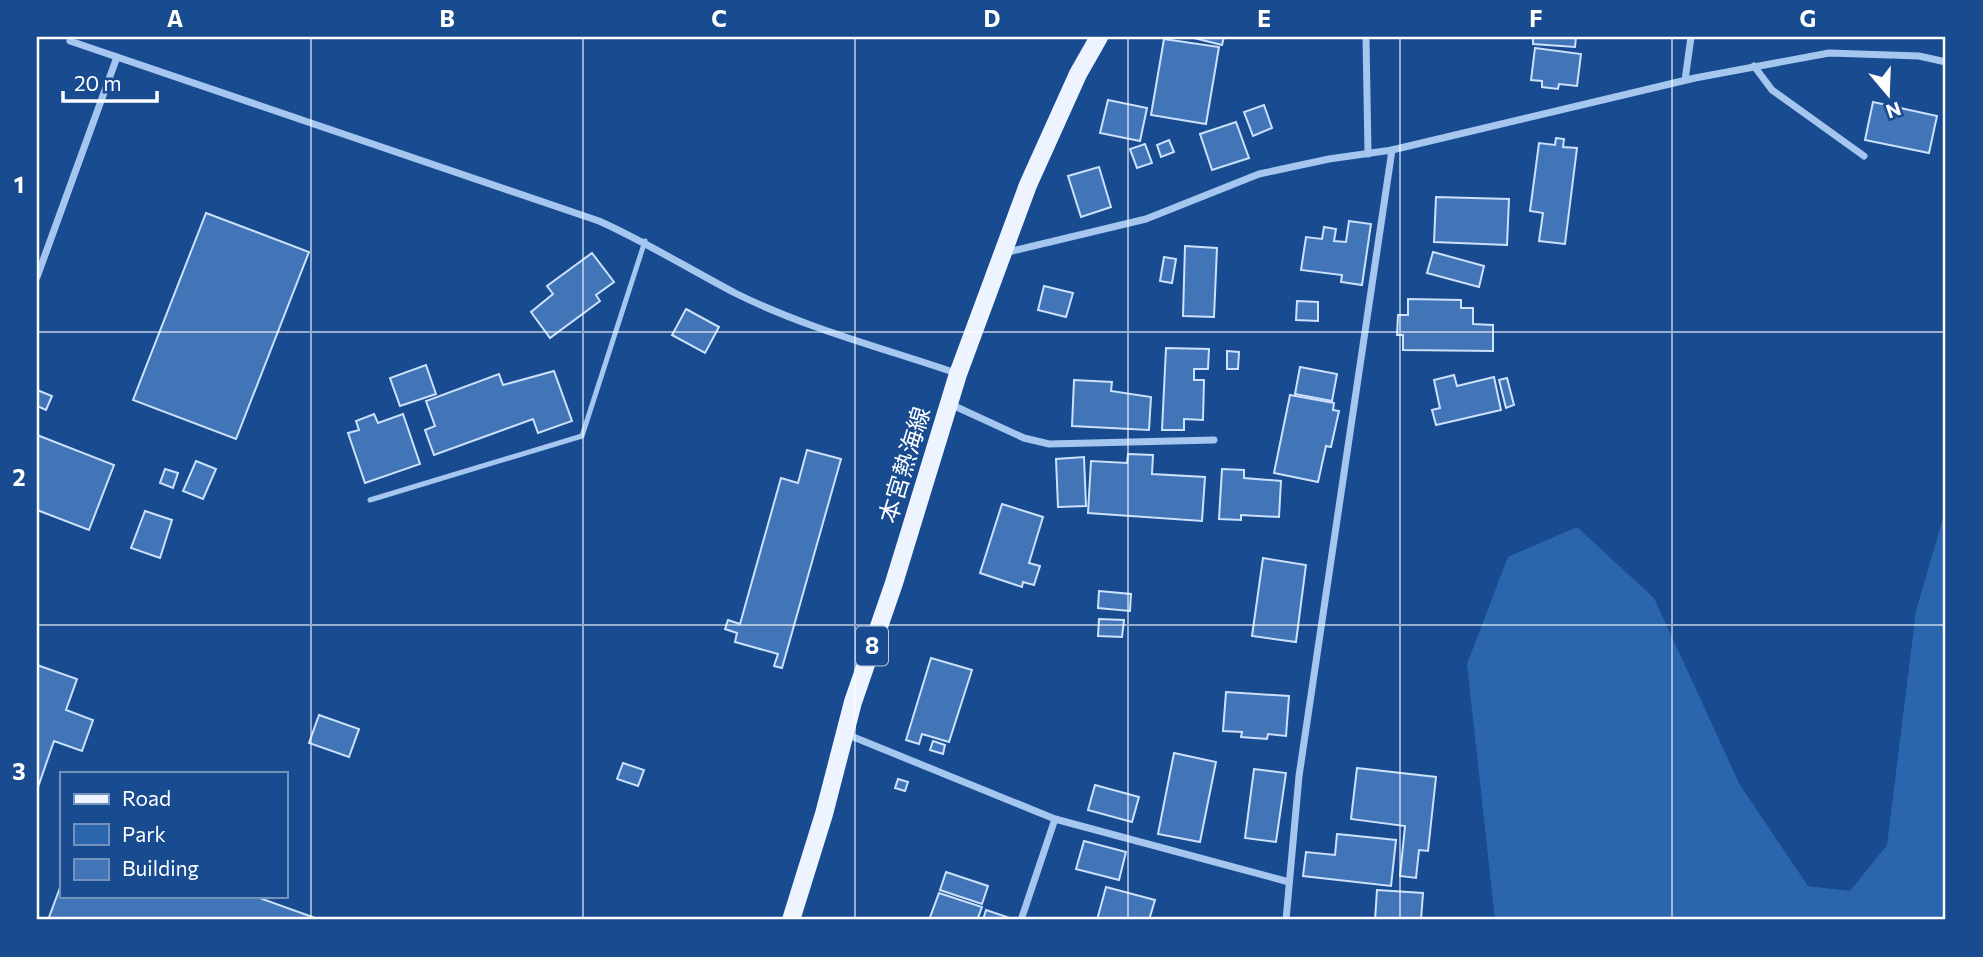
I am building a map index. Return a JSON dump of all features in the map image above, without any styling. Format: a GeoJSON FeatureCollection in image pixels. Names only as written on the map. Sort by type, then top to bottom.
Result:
{"type":"FeatureCollection","features":[{"type":"Feature","properties":{"kind":"main road","name":"本宮熱海線"},"geometry":{"type":"LineString","coordinates":[[791,920],[845,733],[958,374],[1034,173],[1078,74],[1099,37]]}},
{"type":"Feature","properties":{"kind":"street"},"geometry":{"type":"LineString","coordinates":[[1366,37],[1368,154]]}},
{"type":"Feature","properties":{"kind":"street"},"geometry":{"type":"LineString","coordinates":[[1685,80],[1691,37]]}},
{"type":"Feature","properties":{"kind":"street"},"geometry":{"type":"LineString","coordinates":[[70,41],[598,221],[645,242],[736,293],[810,324],[958,374]]}},
{"type":"Feature","properties":{"kind":"street"},"geometry":{"type":"LineString","coordinates":[[1003,253],[1146,219],[1259,174],[1392,150],[1754,66],[1829,53],[1919,56],[1946,62]]}},
{"type":"Feature","properties":{"kind":"street"},"geometry":{"type":"LineString","coordinates":[[37,277],[117,57]]}},
{"type":"Feature","properties":{"kind":"street"},"geometry":{"type":"LineString","coordinates":[[1754,66],[1772,90],[1864,156]]}},
{"type":"Feature","properties":{"kind":"street"},"geometry":{"type":"LineString","coordinates":[[1286,920],[1299,776],[1392,150]]}},
{"type":"Feature","properties":{"kind":"street"},"geometry":{"type":"LineString","coordinates":[[950,403],[1024,438],[1049,444],[1214,440]]}},
{"type":"Feature","properties":{"kind":"street"},"geometry":{"type":"LineString","coordinates":[[845,733],[1055,819],[1289,882]]}},
{"type":"Feature","properties":{"kind":"street"},"geometry":{"type":"LineString","coordinates":[[1021,920],[1055,819]]}},
{"type":"Feature","properties":{"kind":"lane"},"geometry":{"type":"LineString","coordinates":[[370,500],[582,436],[645,242]]}},
{"type":"Feature","properties":{"kind":"green space"},"geometry":{"type":"Polygon","coordinates":[[[1946,508],[1946,920],[1495,920],[1467,664],[1508,557],[1577,527],[1654,598],[1740,785],[1808,886],[1850,891],[1887,845],[1916,611],[1946,508]]]}},
{"type":"Feature","properties":{"kind":"building"},"geometry":{"type":"Polygon","coordinates":[[[1190,37],[1224,37],[1222,45],[1190,37]]]}},
{"type":"Feature","properties":{"kind":"building"},"geometry":{"type":"Polygon","coordinates":[[[1533,37],[1576,37],[1575,47],[1533,44],[1533,37]]]}},
{"type":"Feature","properties":{"kind":"building"},"geometry":{"type":"Polygon","coordinates":[[[1164,39],[1219,47],[1206,124],[1151,115],[1164,39]]]}},
{"type":"Feature","properties":{"kind":"building"},"geometry":{"type":"Polygon","coordinates":[[[1535,48],[1581,54],[1577,86],[1559,84],[1558,89],[1542,87],[1542,81],[1531,80],[1535,48]]]}},
{"type":"Feature","properties":{"kind":"building"},"geometry":{"type":"Polygon","coordinates":[[[1108,100],[1147,108],[1140,141],[1100,133],[1108,100]]]}},
{"type":"Feature","properties":{"kind":"building"},"geometry":{"type":"Polygon","coordinates":[[[1873,102],[1937,116],[1929,153],[1865,140],[1873,102]]]}},
{"type":"Feature","properties":{"kind":"building"},"geometry":{"type":"Polygon","coordinates":[[[1264,105],[1272,128],[1253,136],[1244,112],[1264,105]]]}},
{"type":"Feature","properties":{"kind":"building"},"geometry":{"type":"Polygon","coordinates":[[[1236,122],[1249,158],[1212,170],[1200,134],[1236,122]]]}},
{"type":"Feature","properties":{"kind":"building"},"geometry":{"type":"Polygon","coordinates":[[[1556,138],[1564,139],[1563,147],[1577,148],[1565,244],[1539,241],[1543,213],[1530,211],[1539,143],[1555,145],[1556,138]]]}},
{"type":"Feature","properties":{"kind":"building"},"geometry":{"type":"Polygon","coordinates":[[[1169,140],[1174,152],[1161,157],[1157,145],[1169,140]]]}},
{"type":"Feature","properties":{"kind":"building"},"geometry":{"type":"Polygon","coordinates":[[[1145,144],[1152,163],[1137,168],[1130,149],[1145,144]]]}},
{"type":"Feature","properties":{"kind":"building"},"geometry":{"type":"Polygon","coordinates":[[[1099,167],[1111,207],[1081,217],[1068,176],[1099,167]]]}},
{"type":"Feature","properties":{"kind":"building"},"geometry":{"type":"Polygon","coordinates":[[[1436,197],[1509,199],[1507,245],[1434,242],[1436,197]]]}},
{"type":"Feature","properties":{"kind":"building"},"geometry":{"type":"Polygon","coordinates":[[[206,213],[309,252],[236,439],[133,400],[206,213]]]}},
{"type":"Feature","properties":{"kind":"building"},"geometry":{"type":"Polygon","coordinates":[[[1349,221],[1371,224],[1362,285],[1341,282],[1342,275],[1301,270],[1306,237],[1322,239],[1324,227],[1336,229],[1334,241],[1346,242],[1349,221]]]}},
{"type":"Feature","properties":{"kind":"building"},"geometry":{"type":"Polygon","coordinates":[[[1185,246],[1217,248],[1214,317],[1183,316],[1185,246]]]}},
{"type":"Feature","properties":{"kind":"building"},"geometry":{"type":"Polygon","coordinates":[[[1433,252],[1484,266],[1479,287],[1427,273],[1433,252]]]}},
{"type":"Feature","properties":{"kind":"building"},"geometry":{"type":"Polygon","coordinates":[[[592,253],[614,282],[596,295],[600,301],[550,338],[531,312],[553,294],[547,286],[592,253]]]}},
{"type":"Feature","properties":{"kind":"building"},"geometry":{"type":"Polygon","coordinates":[[[1164,257],[1176,259],[1172,283],[1160,281],[1164,257]]]}},
{"type":"Feature","properties":{"kind":"building"},"geometry":{"type":"Polygon","coordinates":[[[1044,286],[1073,293],[1066,317],[1038,310],[1044,286]]]}},
{"type":"Feature","properties":{"kind":"building"},"geometry":{"type":"Polygon","coordinates":[[[1408,299],[1461,300],[1461,308],[1473,308],[1473,324],[1493,325],[1493,351],[1403,350],[1403,335],[1397,335],[1398,315],[1408,315],[1408,299]]]}},
{"type":"Feature","properties":{"kind":"building"},"geometry":{"type":"Polygon","coordinates":[[[1297,301],[1318,302],[1318,321],[1296,320],[1297,301]]]}},
{"type":"Feature","properties":{"kind":"building"},"geometry":{"type":"Polygon","coordinates":[[[686,309],[719,327],[705,353],[672,335],[686,309]]]}},
{"type":"Feature","properties":{"kind":"building"},"geometry":{"type":"Polygon","coordinates":[[[1166,348],[1209,349],[1208,369],[1194,369],[1194,380],[1204,380],[1203,420],[1184,419],[1184,430],[1162,430],[1166,348]]]}},
{"type":"Feature","properties":{"kind":"building"},"geometry":{"type":"Polygon","coordinates":[[[1227,351],[1239,352],[1238,369],[1227,369],[1227,351]]]}},
{"type":"Feature","properties":{"kind":"building"},"geometry":{"type":"Polygon","coordinates":[[[426,365],[436,394],[400,406],[390,378],[426,365]]]}},
{"type":"Feature","properties":{"kind":"building"},"geometry":{"type":"Polygon","coordinates":[[[1300,367],[1337,374],[1332,401],[1295,394],[1300,367]]]}},
{"type":"Feature","properties":{"kind":"building"},"geometry":{"type":"Polygon","coordinates":[[[554,371],[572,421],[538,433],[533,419],[434,455],[425,430],[435,426],[426,401],[499,374],[503,385],[554,371]]]}},
{"type":"Feature","properties":{"kind":"building"},"geometry":{"type":"Polygon","coordinates":[[[1454,375],[1457,386],[1494,377],[1501,410],[1436,425],[1432,410],[1440,408],[1434,380],[1454,375]]]}},
{"type":"Feature","properties":{"kind":"building"},"geometry":{"type":"Polygon","coordinates":[[[1507,378],[1514,405],[1506,408],[1499,380],[1507,378]]]}},
{"type":"Feature","properties":{"kind":"building"},"geometry":{"type":"Polygon","coordinates":[[[1074,380],[1112,382],[1111,391],[1151,397],[1149,430],[1072,426],[1074,380]]]}},
{"type":"Feature","properties":{"kind":"building"},"geometry":{"type":"Polygon","coordinates":[[[37,390],[52,396],[46,410],[37,406],[37,390]]]}},
{"type":"Feature","properties":{"kind":"building"},"geometry":{"type":"Polygon","coordinates":[[[1290,395],[1334,403],[1333,410],[1339,411],[1331,447],[1326,446],[1318,482],[1274,473],[1290,395]]]}},
{"type":"Feature","properties":{"kind":"building"},"geometry":{"type":"Polygon","coordinates":[[[374,414],[378,423],[403,414],[420,464],[365,483],[348,433],[359,430],[356,421],[374,414]]]}},
{"type":"Feature","properties":{"kind":"building"},"geometry":{"type":"Polygon","coordinates":[[[37,435],[114,465],[89,530],[37,510],[37,435]]]}},
{"type":"Feature","properties":{"kind":"building"},"geometry":{"type":"Polygon","coordinates":[[[807,450],[841,459],[782,668],[774,666],[778,654],[735,642],[737,633],[725,629],[728,620],[740,624],[781,478],[798,483],[807,450]]]}},
{"type":"Feature","properties":{"kind":"building"},"geometry":{"type":"Polygon","coordinates":[[[1128,454],[1153,455],[1152,474],[1205,477],[1202,521],[1088,513],[1091,461],[1127,463],[1128,454]]]}},
{"type":"Feature","properties":{"kind":"building"},"geometry":{"type":"Polygon","coordinates":[[[1084,457],[1086,506],[1058,507],[1056,459],[1084,457]]]}},
{"type":"Feature","properties":{"kind":"building"},"geometry":{"type":"Polygon","coordinates":[[[196,461],[216,469],[203,499],[183,491],[196,461]]]}},
{"type":"Feature","properties":{"kind":"building"},"geometry":{"type":"Polygon","coordinates":[[[165,469],[178,473],[173,488],[160,483],[165,469]]]}},
{"type":"Feature","properties":{"kind":"building"},"geometry":{"type":"Polygon","coordinates":[[[1222,469],[1244,470],[1244,478],[1281,481],[1279,517],[1241,515],[1241,520],[1219,519],[1222,469]]]}},
{"type":"Feature","properties":{"kind":"building"},"geometry":{"type":"Polygon","coordinates":[[[1002,504],[1043,517],[1029,563],[1040,566],[1034,585],[1023,582],[1022,587],[980,573],[1002,504]]]}},
{"type":"Feature","properties":{"kind":"building"},"geometry":{"type":"Polygon","coordinates":[[[145,511],[172,520],[160,558],[131,548],[145,511]]]}},
{"type":"Feature","properties":{"kind":"building"},"geometry":{"type":"Polygon","coordinates":[[[1263,558],[1306,565],[1296,642],[1252,636],[1263,558]]]}},
{"type":"Feature","properties":{"kind":"building"},"geometry":{"type":"Polygon","coordinates":[[[1099,591],[1131,594],[1130,611],[1098,608],[1099,591]]]}},
{"type":"Feature","properties":{"kind":"building"},"geometry":{"type":"Polygon","coordinates":[[[1099,619],[1124,620],[1122,637],[1098,636],[1099,619]]]}},
{"type":"Feature","properties":{"kind":"building"},"geometry":{"type":"Polygon","coordinates":[[[931,658],[972,670],[949,742],[922,734],[919,744],[906,740],[931,658]]]}},
{"type":"Feature","properties":{"kind":"building"},"geometry":{"type":"Polygon","coordinates":[[[37,665],[77,679],[66,710],[93,720],[82,751],[54,741],[37,790],[37,665]]]}},
{"type":"Feature","properties":{"kind":"building"},"geometry":{"type":"Polygon","coordinates":[[[1226,692],[1289,696],[1286,736],[1268,734],[1267,739],[1241,737],[1242,732],[1223,731],[1226,692]]]}},
{"type":"Feature","properties":{"kind":"building"},"geometry":{"type":"Polygon","coordinates":[[[319,715],[359,729],[349,757],[309,743],[319,715]]]}},
{"type":"Feature","properties":{"kind":"building"},"geometry":{"type":"Polygon","coordinates":[[[933,741],[945,745],[943,754],[930,750],[933,741]]]}},
{"type":"Feature","properties":{"kind":"building"},"geometry":{"type":"Polygon","coordinates":[[[1174,753],[1216,762],[1200,842],[1158,834],[1174,753]]]}},
{"type":"Feature","properties":{"kind":"building"},"geometry":{"type":"Polygon","coordinates":[[[623,763],[644,770],[638,786],[617,779],[623,763]]]}},
{"type":"Feature","properties":{"kind":"building"},"geometry":{"type":"Polygon","coordinates":[[[1357,768],[1436,777],[1428,851],[1419,850],[1416,878],[1400,876],[1405,826],[1351,819],[1357,768]]]}},
{"type":"Feature","properties":{"kind":"building"},"geometry":{"type":"Polygon","coordinates":[[[1254,769],[1286,773],[1276,842],[1245,838],[1254,769]]]}},
{"type":"Feature","properties":{"kind":"building"},"geometry":{"type":"Polygon","coordinates":[[[898,779],[908,782],[905,791],[895,788],[898,779]]]}},
{"type":"Feature","properties":{"kind":"building"},"geometry":{"type":"Polygon","coordinates":[[[1095,785],[1139,797],[1132,822],[1088,810],[1095,785]]]}},
{"type":"Feature","properties":{"kind":"building"},"geometry":{"type":"Polygon","coordinates":[[[1337,834],[1396,840],[1391,886],[1303,876],[1306,852],[1335,855],[1337,834]]]}},
{"type":"Feature","properties":{"kind":"building"},"geometry":{"type":"Polygon","coordinates":[[[1084,841],[1126,852],[1119,880],[1076,869],[1084,841]]]}},
{"type":"Feature","properties":{"kind":"building"},"geometry":{"type":"Polygon","coordinates":[[[946,872],[988,886],[982,904],[940,890],[946,872]]]}},
{"type":"Feature","properties":{"kind":"building"},"geometry":{"type":"Polygon","coordinates":[[[1106,887],[1155,900],[1149,920],[1097,920],[1106,887]]]}},
{"type":"Feature","properties":{"kind":"building"},"geometry":{"type":"Polygon","coordinates":[[[60,888],[60,898],[260,898],[318,919],[48,920],[60,888]]]}},
{"type":"Feature","properties":{"kind":"building"},"geometry":{"type":"Polygon","coordinates":[[[1377,890],[1423,893],[1421,920],[1375,920],[1377,890]]]}},
{"type":"Feature","properties":{"kind":"building"},"geometry":{"type":"Polygon","coordinates":[[[939,893],[982,907],[977,920],[929,920],[939,893]]]}},
{"type":"Feature","properties":{"kind":"building"},"geometry":{"type":"Polygon","coordinates":[[[986,910],[1010,918],[983,920],[986,910]]]}}]}
